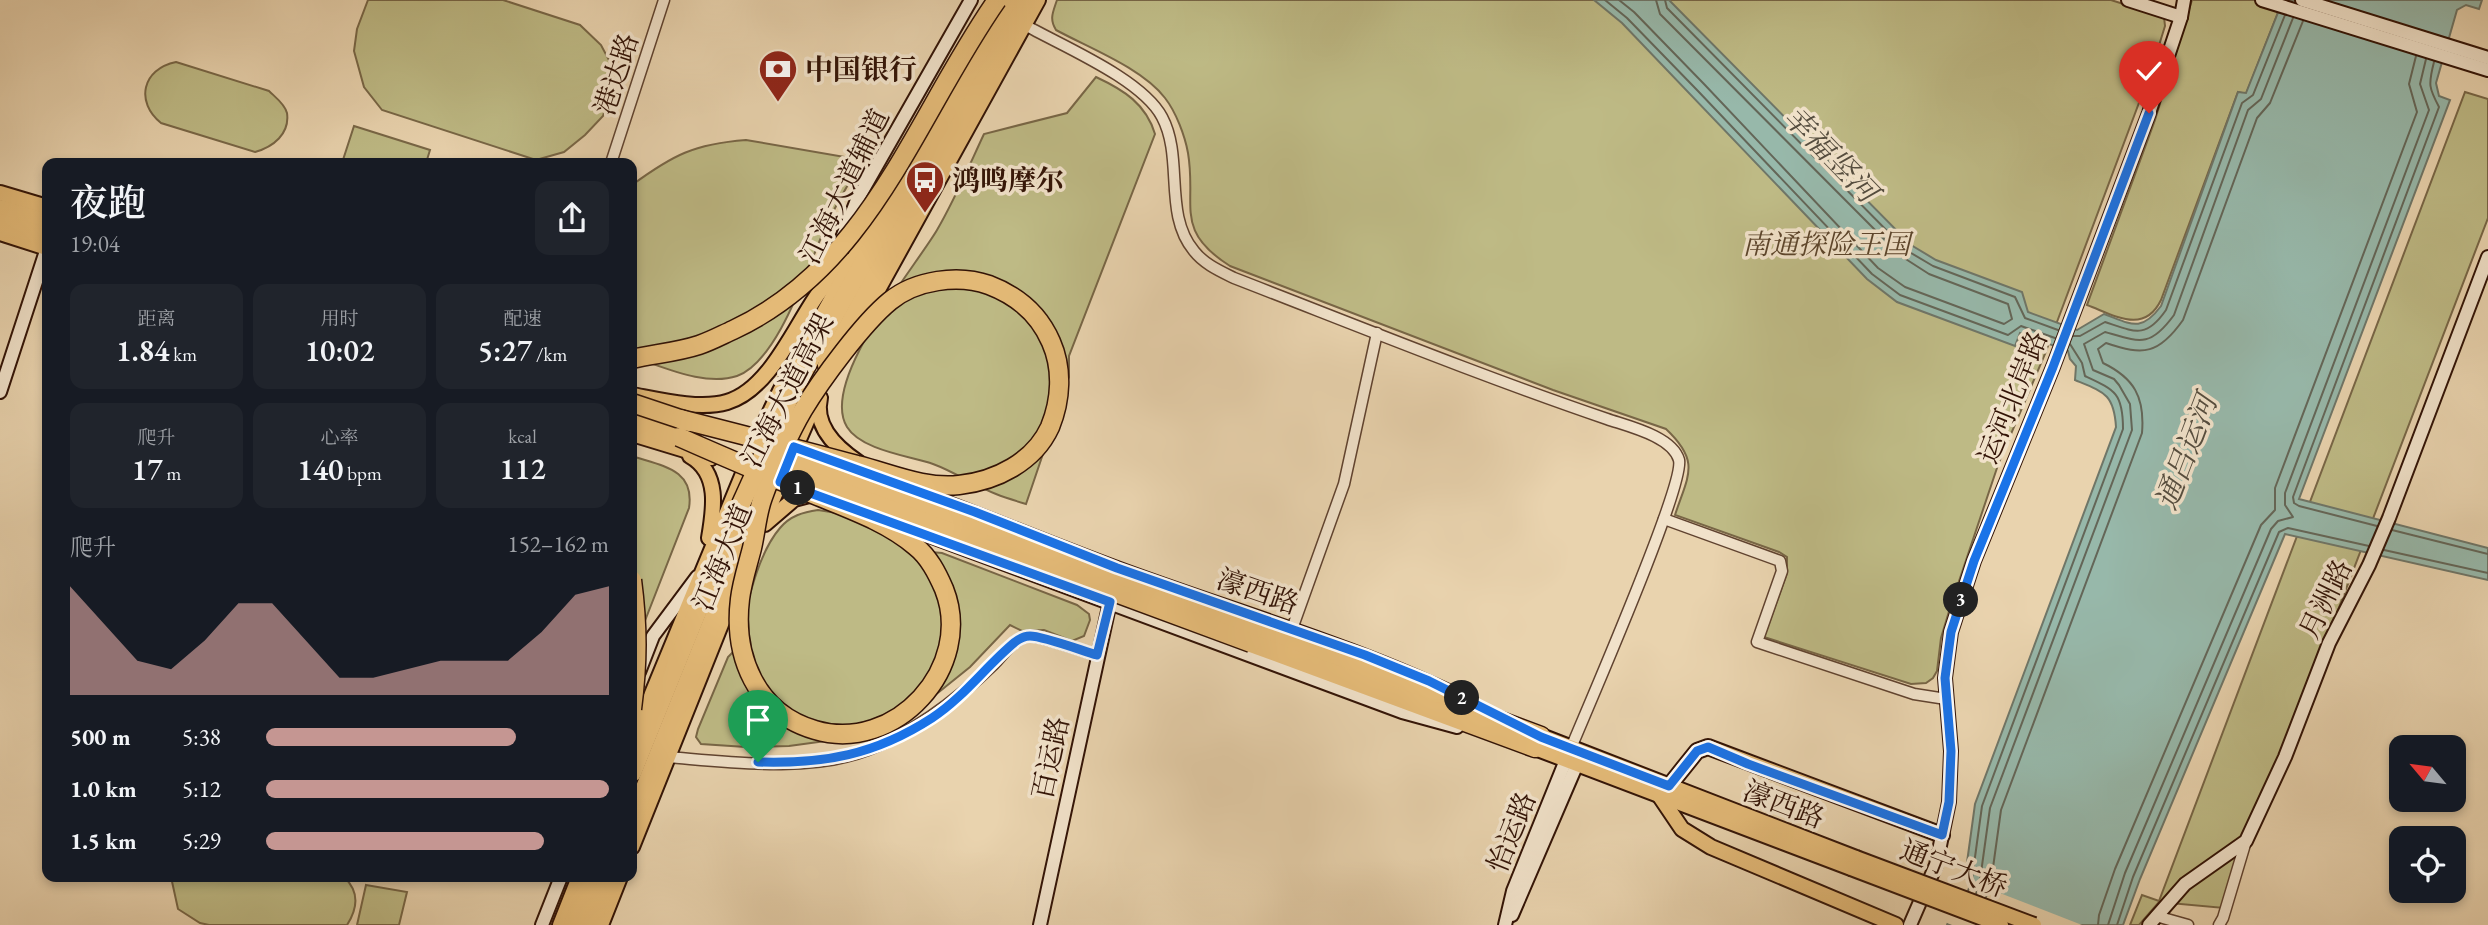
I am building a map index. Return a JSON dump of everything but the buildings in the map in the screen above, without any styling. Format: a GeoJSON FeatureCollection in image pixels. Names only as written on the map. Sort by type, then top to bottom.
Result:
{"type":"FeatureCollection","features":[{"type":"Feature","properties":{"kind":"highway"},"geometry":{"type":"LineString","coordinates":[[637,358],[699,345],[743,325],[773,309],[824,266],[839,251],[878,198],[997,0]]}},
{"type":"Feature","properties":{"kind":"highway","name":"江海大道高架"},"geometry":{"type":"LineString","coordinates":[[637,761],[741,504],[790,396],[1008,0]]}},
{"type":"Feature","properties":{"kind":"highway","name":"江海大道高架"},"geometry":{"type":"LineString","coordinates":[[637,808],[762,499],[803,411],[1026,0]]}},
{"type":"Feature","properties":{"kind":"highway"},"geometry":{"type":"LineString","coordinates":[[0,209],[42,222]]}},
{"type":"Feature","properties":{"kind":"highway"},"geometry":{"type":"LineString","coordinates":[[0,223],[42,236]]}},
{"type":"Feature","properties":{"kind":"highway"},"geometry":{"type":"LineString","coordinates":[[675,433],[929,485],[958,485],[1001,474],[1037,448],[1047,432],[1058,398],[1057,356],[1038,320],[1022,302],[1005,291],[980,282],[954,279],[933,282],[892,299],[884,306],[863,329],[803,411]]}},
{"type":"Feature","properties":{"kind":"highway"},"geometry":{"type":"LineString","coordinates":[[637,406],[675,433],[893,531],[918,548],[932,565],[949,602],[949,645],[938,676],[917,704],[886,725],[866,732],[844,734],[817,731],[790,719],[762,694],[744,664],[740,600],[762,499]]}},
{"type":"Feature","properties":{"kind":"highway"},"geometry":{"type":"LineString","coordinates":[[637,422],[746,457],[1252,636],[1538,743]]}},
{"type":"Feature","properties":{"kind":"highway"},"geometry":{"type":"LineString","coordinates":[[637,617],[637,674]]}},
{"type":"Feature","properties":{"kind":"highway"},"geometry":{"type":"LineString","coordinates":[[566,925],[582,882]]}},
{"type":"Feature","properties":{"kind":"highway"},"geometry":{"type":"LineString","coordinates":[[573,925],[590,882]]}},
{"type":"Feature","properties":{"kind":"highway"},"geometry":{"type":"LineString","coordinates":[[590,925],[607,882]]}},
{"type":"Feature","properties":{"kind":"main road","name":"江海大道"},"geometry":{"type":"LineString","coordinates":[[637,730],[744,470],[780,391],[997,0]]}},
{"type":"Feature","properties":{"kind":"main road","name":"江海大道"},"geometry":{"type":"LineString","coordinates":[[637,834],[794,447],[1038,0]]}},
{"type":"Feature","properties":{"kind":"main road"},"geometry":{"type":"LineString","coordinates":[[0,193],[42,206]]}},
{"type":"Feature","properties":{"kind":"main road"},"geometry":{"type":"LineString","coordinates":[[637,396],[704,404],[726,403],[747,394],[769,372],[818,294],[873,223]]}},
{"type":"Feature","properties":{"kind":"main road"},"geometry":{"type":"LineString","coordinates":[[0,233],[42,246]]}},
{"type":"Feature","properties":{"kind":"main road"},"geometry":{"type":"LineString","coordinates":[[822,392],[819,415],[826,432],[848,456],[877,476]]}},
{"type":"Feature","properties":{"kind":"main road"},"geometry":{"type":"LineString","coordinates":[[637,397],[794,447]]}},
{"type":"Feature","properties":{"kind":"main road"},"geometry":{"type":"LineString","coordinates":[[637,434],[675,433],[744,470],[780,482]]}},
{"type":"Feature","properties":{"kind":"main road"},"geometry":{"type":"LineString","coordinates":[[675,433],[694,458],[707,469],[713,485],[713,516],[703,569]]}},
{"type":"Feature","properties":{"kind":"main road"},"geometry":{"type":"LineString","coordinates":[[758,534],[769,519],[784,506],[794,499],[813,494]]}},
{"type":"Feature","properties":{"kind":"main road","name":"濠西路"},"geometry":{"type":"LineString","coordinates":[[1538,743],[1853,863]]}},
{"type":"Feature","properties":{"kind":"main road"},"geometry":{"type":"LineString","coordinates":[[1896,925],[1711,847],[1682,830],[1664,790],[1697,751],[1708,747],[1942,835]]}},
{"type":"Feature","properties":{"kind":"main road","name":"通宁大桥"},"geometry":{"type":"LineString","coordinates":[[1853,863],[2001,925]]}},
{"type":"Feature","properties":{"kind":"main road","name":"通宁大桥"},"geometry":{"type":"LineString","coordinates":[[1853,863],[2034,925]]}},
{"type":"Feature","properties":{"kind":"main road"},"geometry":{"type":"LineString","coordinates":[[560,925],[577,882]]}},
{"type":"Feature","properties":{"kind":"main road"},"geometry":{"type":"LineString","coordinates":[[601,925],[618,882]]}},
{"type":"Feature","properties":{"kind":"street","name":"港达路"},"geometry":{"type":"LineString","coordinates":[[613,158],[664,0]]}},
{"type":"Feature","properties":{"kind":"street","name":"江海大道辅道"},"geometry":{"type":"LineString","coordinates":[[817,324],[818,294],[857,200],[971,0]]}},
{"type":"Feature","properties":{"kind":"street"},"geometry":{"type":"LineString","coordinates":[[2128,0],[2181,17]]}},
{"type":"Feature","properties":{"kind":"street","name":"运河北岸路"},"geometry":{"type":"LineString","coordinates":[[1910,925],[1936,865],[1949,802],[1951,751],[1945,678],[1951,632],[1974,561],[2053,367],[2149,113],[2181,17],[2184,0]]}},
{"type":"Feature","properties":{"kind":"street"},"geometry":{"type":"LineString","coordinates":[[2262,0],[2488,71]]}},
{"type":"Feature","properties":{"kind":"street"},"geometry":{"type":"LineString","coordinates":[[2302,0],[2488,58]]}},
{"type":"Feature","properties":{"kind":"street"},"geometry":{"type":"LineString","coordinates":[[1024,25],[1124,79],[1149,99],[1162,116],[1172,153],[1180,225],[1195,253],[1209,265],[1234,278],[1551,400],[1650,434],[1669,445],[1679,459],[1678,475],[1664,519],[1571,757]]}},
{"type":"Feature","properties":{"kind":"street","name":"月洲路"},"geometry":{"type":"LineString","coordinates":[[2153,920],[2185,884],[2246,841],[2285,757],[2329,643],[2369,565],[2389,518],[2488,257]]}},
{"type":"Feature","properties":{"kind":"street"},"geometry":{"type":"LineString","coordinates":[[0,392],[42,263]]}},
{"type":"Feature","properties":{"kind":"street"},"geometry":{"type":"LineString","coordinates":[[1292,629],[1344,484],[1377,333]]}},
{"type":"Feature","properties":{"kind":"street","name":"濠西路"},"geometry":{"type":"LineString","coordinates":[[794,447],[1429,681],[1538,743]]}},
{"type":"Feature","properties":{"kind":"street","name":"濠西路"},"geometry":{"type":"LineString","coordinates":[[780,482],[1402,712],[1538,743]]}},
{"type":"Feature","properties":{"kind":"street"},"geometry":{"type":"LineString","coordinates":[[1664,519],[1780,561],[1782,571],[1757,642],[1914,694],[1946,699]]}},
{"type":"Feature","properties":{"kind":"street"},"geometry":{"type":"LineString","coordinates":[[637,678],[653,636],[703,569]]}},
{"type":"Feature","properties":{"kind":"street","name":"百运路"},"geometry":{"type":"LineString","coordinates":[[1040,925],[1110,602]]}},
{"type":"Feature","properties":{"kind":"street"},"geometry":{"type":"LineString","coordinates":[[667,757],[798,763],[836,759],[866,751],[933,717],[968,689],[1018,640],[1030,636],[1097,655]]}},
{"type":"Feature","properties":{"kind":"street","name":"怡运路"},"geometry":{"type":"LineString","coordinates":[[1506,925],[1513,891],[1571,757]]}},
{"type":"Feature","properties":{"kind":"street"},"geometry":{"type":"LineString","coordinates":[[2219,925],[2246,841]]}},
{"type":"Feature","properties":{"kind":"street"},"geometry":{"type":"LineString","coordinates":[[542,925],[559,882]]}},
{"type":"Feature","properties":{"kind":"street"},"geometry":{"type":"LineString","coordinates":[[2153,920],[2188,925]]}},
{"type":"Feature","properties":{"kind":"green space"},"geometry":{"type":"Polygon","coordinates":[[[368,0],[503,0],[580,25],[601,45],[610,62],[612,86],[603,116],[585,135],[564,152],[543,158],[530,158],[382,110],[364,87],[354,51],[357,29],[368,0]]]}},
{"type":"Feature","properties":{"kind":"green space","name":"南通探险王国"},"geometry":{"type":"Polygon","coordinates":[[[1057,0],[2111,0],[2164,17],[2165,26],[2152,68],[2045,354],[1999,462],[1941,638],[1937,671],[1926,683],[1911,684],[1764,637],[1787,573],[1787,557],[1675,515],[1687,479],[1688,460],[1666,429],[1553,390],[1230,266],[1212,253],[1194,228],[1188,153],[1185,139],[1169,104],[1143,77],[1056,30],[1052,19],[1057,0]]]}},
{"type":"Feature","properties":{"kind":"green space"},"geometry":{"type":"Polygon","coordinates":[[[2192,0],[2283,0],[2246,94],[2238,92],[2161,300],[2146,317],[2137,320],[2118,317],[2087,305],[2155,120],[2192,0]]]}},
{"type":"Feature","properties":{"kind":"green space"},"geometry":{"type":"Polygon","coordinates":[[[176,62],[269,91],[287,113],[283,133],[274,143],[255,152],[161,123],[148,106],[146,87],[156,72],[176,62]]]}},
{"type":"Feature","properties":{"kind":"green space"},"geometry":{"type":"Polygon","coordinates":[[[1096,77],[1133,99],[1146,114],[1155,134],[1069,356],[1069,377],[1026,504],[988,491],[933,464],[874,447],[854,435],[847,427],[842,407],[846,382],[873,326],[937,230],[984,134],[1067,113],[1096,77]]]}},
{"type":"Feature","properties":{"kind":"green space"},"geometry":{"type":"Polygon","coordinates":[[[2465,92],[2488,99],[2488,218],[2224,908],[2159,902],[2139,925],[2130,925],[2142,895],[2159,901],[2465,92]]]}},
{"type":"Feature","properties":{"kind":"green space"},"geometry":{"type":"Polygon","coordinates":[[[354,126],[430,150],[428,158],[344,158],[354,126]]]}},
{"type":"Feature","properties":{"kind":"green space"},"geometry":{"type":"Polygon","coordinates":[[[746,140],[862,160],[830,218],[779,332],[766,352],[752,367],[737,376],[711,379],[683,374],[637,359],[637,182],[685,153],[746,140]]]}},
{"type":"Feature","properties":{"kind":"green space"},"geometry":{"type":"Polygon","coordinates":[[[637,458],[665,467],[682,477],[690,495],[689,508],[637,641],[637,458]]]}},
{"type":"Feature","properties":{"kind":"green space"},"geometry":{"type":"Polygon","coordinates":[[[818,510],[837,513],[931,552],[942,553],[1077,605],[1089,614],[1090,620],[1084,636],[1072,641],[1044,630],[1022,631],[1010,625],[970,667],[920,706],[855,737],[789,746],[701,744],[696,737],[698,729],[728,657],[736,649],[752,586],[771,540],[788,520],[802,513],[818,510]]]}},
{"type":"Feature","properties":{"kind":"green space"},"geometry":{"type":"Polygon","coordinates":[[[172,882],[349,882],[355,900],[347,925],[209,925],[200,923],[178,909],[172,882]]]}},
{"type":"Feature","properties":{"kind":"green space"},"geometry":{"type":"Polygon","coordinates":[[[366,885],[407,892],[399,925],[357,925],[366,885]]]}},
{"type":"Feature","properties":{"kind":"water","name":"通吕运河"},"geometry":{"type":"Polygon","coordinates":[[[1594,0],[1669,0],[1911,245],[1936,260],[2022,292],[2028,312],[2077,330],[2104,314],[2129,323],[2141,323],[2154,315],[2161,306],[2238,92],[2246,93],[2283,0],[2482,0],[2479,9],[2466,5],[2457,10],[2436,83],[2439,96],[2450,100],[2299,499],[2488,548],[2488,580],[2285,534],[2123,925],[1947,925],[1965,877],[1975,804],[2116,427],[2113,407],[2100,391],[2075,380],[2076,366],[2068,351],[2020,333],[2015,346],[1897,302],[1867,279],[1622,23],[1594,0]]]}},
{"type":"Feature","properties":{"kind":"pier"},"geometry":{"type":"Polygon","coordinates":[[[1961,878],[2082,925],[1952,925],[1945,922],[1961,878]]]}},
{"type":"Feature","properties":{"kind":"place","name":"中国银行"},"geometry":{"type":"Point","coordinates":[778,103]}},
{"type":"Feature","properties":{"kind":"place","name":"鸿鸣摩尔"},"geometry":{"type":"Point","coordinates":[925,214]}},
{"type":"Feature","properties":{"kind":"route"},"geometry":{"type":"LineString","coordinates":[[758,762],[798,763],[836,759],[866,751],[899,736],[933,717],[968,689],[1018,640],[1030,636],[1097,655],[1110,602],[780,482],[794,447],[975,512],[1117,568],[1365,655],[1429,681],[1541,737],[1669,786],[1697,751],[1708,747],[1942,835],[1949,802],[1951,751],[1945,678],[1951,632],[1974,561],[2053,367],[2149,113]]}},
{"type":"Feature","properties":{"kind":"water label","name":"幸福竖河"},"geometry":{"type":"Point","coordinates":[1831,154]}}]}
